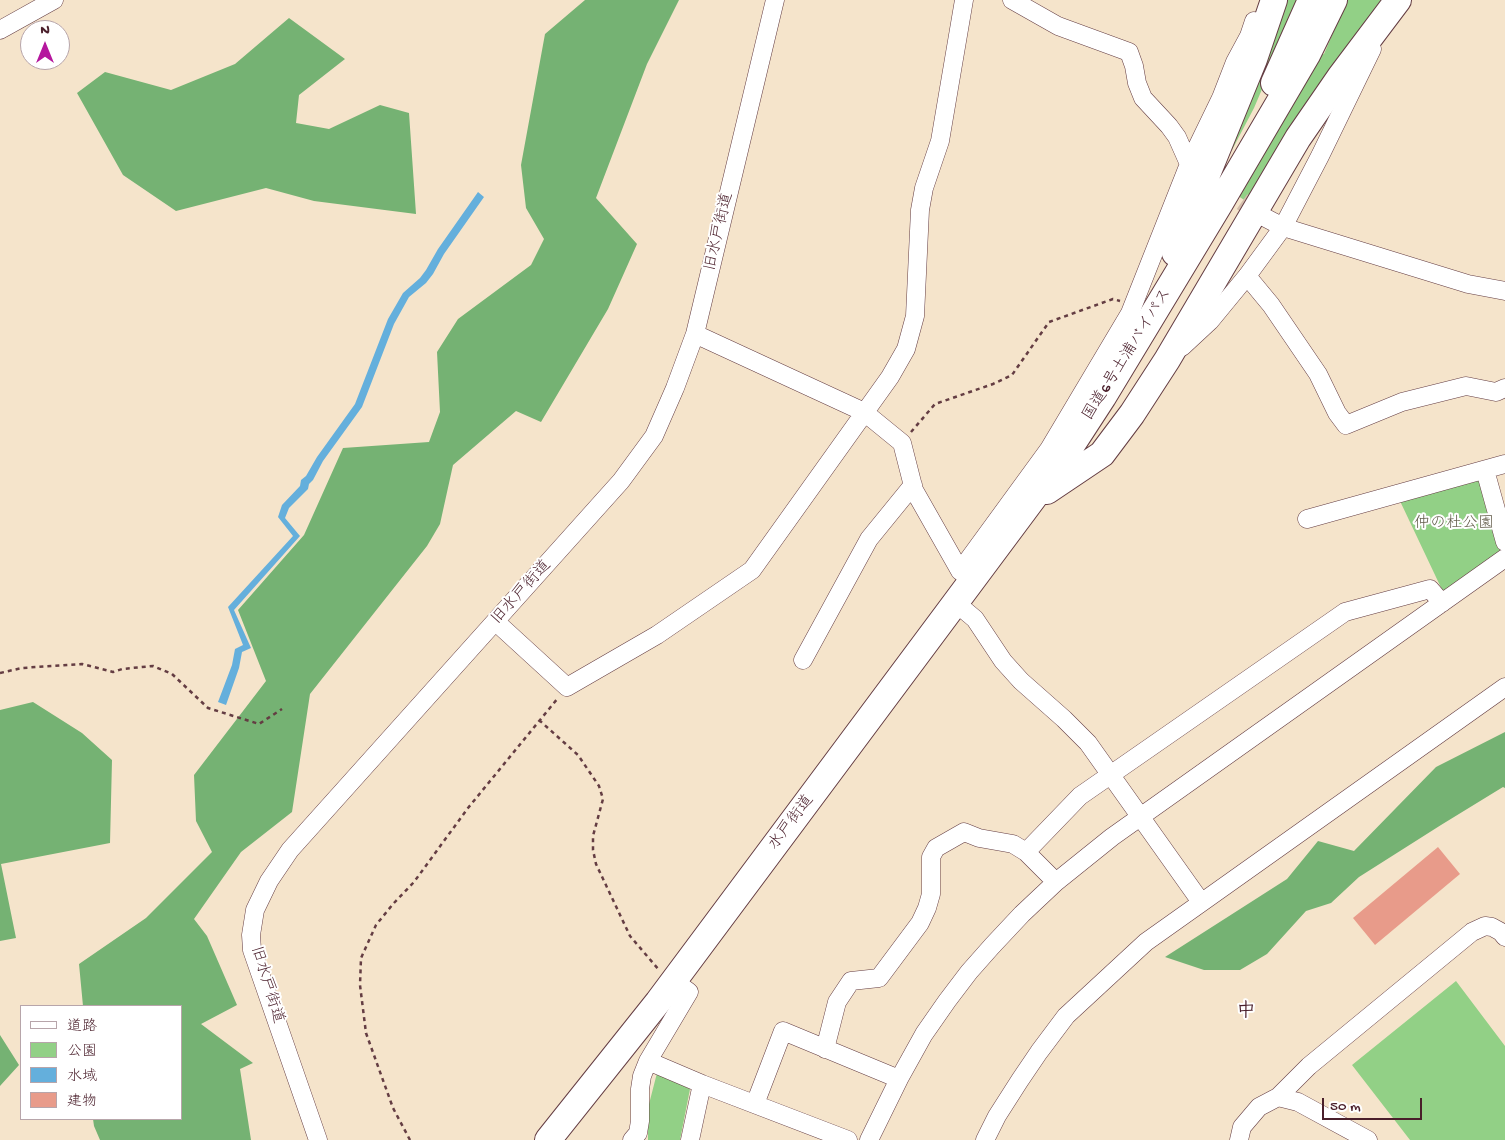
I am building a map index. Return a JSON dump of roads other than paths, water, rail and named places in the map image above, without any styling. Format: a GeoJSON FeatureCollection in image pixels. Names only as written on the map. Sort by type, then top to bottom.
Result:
{"type":"FeatureCollection","features":[{"type":"Feature","properties":{"kind":"highway"},"geometry":{"type":"LineString","coordinates":[[1139,316],[1254,59],[1274,0]]}},
{"type":"Feature","properties":{"kind":"highway","name":"国道6号土浦バイパス"},"geometry":{"type":"LineString","coordinates":[[1219,205],[1311,0]]}},
{"type":"Feature","properties":{"kind":"highway","name":"国道6号土浦バイパス"},"geometry":{"type":"LineString","coordinates":[[1032,502],[1103,397],[1139,316],[1219,205],[1307,55],[1334,0]]}},
{"type":"Feature","properties":{"kind":"highway"},"geometry":{"type":"LineString","coordinates":[[1032,502],[1102,454],[1132,414],[1167,360],[1298,138],[1340,77],[1393,7]]}},
{"type":"Feature","properties":{"kind":"highway","name":"水戸街道"},"geometry":{"type":"LineString","coordinates":[[548,1140],[674,981],[956,603],[967,576],[1032,502]]}},
{"type":"Feature","properties":{"kind":"street"},"geometry":{"type":"LineString","coordinates":[[0,30],[54,0]]}},
{"type":"Feature","properties":{"kind":"street","name":"旧水戸街道"},"geometry":{"type":"LineString","coordinates":[[318,1140],[252,950],[251,935],[254,910],[268,881],[295,844],[622,481],[654,436],[676,388],[695,334],[775,0]]}},
{"type":"Feature","properties":{"kind":"street"},"geometry":{"type":"LineString","coordinates":[[496,622],[567,687],[657,636],[752,570],[890,377],[906,349],[915,316],[920,210],[924,188],[940,141],[964,0]]}},
{"type":"Feature","properties":{"kind":"street"},"geometry":{"type":"LineString","coordinates":[[1012,0],[1058,26],[1129,52],[1143,98],[1177,137],[1195,168]]}},
{"type":"Feature","properties":{"kind":"street"},"geometry":{"type":"LineString","coordinates":[[695,334],[864,412],[902,443],[913,485],[967,576],[1049,449],[1139,316],[1235,62],[1250,36],[1262,0]]}},
{"type":"Feature","properties":{"kind":"street"},"geometry":{"type":"LineString","coordinates":[[1167,360],[1210,321],[1247,276],[1283,226],[1320,156],[1393,7]]}},
{"type":"Feature","properties":{"kind":"street"},"geometry":{"type":"LineString","coordinates":[[1262,216],[1283,226],[1468,284],[1505,290]]}},
{"type":"Feature","properties":{"kind":"street"},"geometry":{"type":"LineString","coordinates":[[1247,276],[1271,305],[1318,374],[1337,413],[1346,425],[1402,402],[1466,386],[1496,392],[1505,388]]}},
{"type":"Feature","properties":{"kind":"street"},"geometry":{"type":"LineString","coordinates":[[1307,519],[1505,464]]}},
{"type":"Feature","properties":{"kind":"street"},"geometry":{"type":"LineString","coordinates":[[1485,470],[1505,542]]}},
{"type":"Feature","properties":{"kind":"street"},"geometry":{"type":"LineString","coordinates":[[803,660],[869,539],[913,485]]}},
{"type":"Feature","properties":{"kind":"street"},"geometry":{"type":"LineString","coordinates":[[869,1140],[898,1079],[924,1034],[969,972],[1022,914],[1056,882],[1105,842],[1141,816],[1505,558]]}},
{"type":"Feature","properties":{"kind":"street"},"geometry":{"type":"LineString","coordinates":[[1026,852],[1080,796],[1345,612],[1430,588],[1442,603]]}},
{"type":"Feature","properties":{"kind":"street"},"geometry":{"type":"LineString","coordinates":[[956,603],[975,619],[1003,661],[1021,681],[1088,743],[1112,774],[1201,902]]}},
{"type":"Feature","properties":{"kind":"street"},"geometry":{"type":"LineString","coordinates":[[986,1140],[997,1116],[1066,1016],[1146,942],[1505,687]]}},
{"type":"Feature","properties":{"kind":"street"},"geometry":{"type":"LineString","coordinates":[[825,1049],[837,1002],[851,982],[879,978],[920,923],[931,894],[931,857],[936,848],[964,832],[978,838],[1013,844],[1026,852],[1056,882]]}},
{"type":"Feature","properties":{"kind":"street"},"geometry":{"type":"LineString","coordinates":[[1239,1140],[1242,1127],[1259,1107],[1278,1097],[1309,1066],[1472,932],[1485,926],[1492,927],[1501,932],[1505,937]]}},
{"type":"Feature","properties":{"kind":"street"},"geometry":{"type":"LineString","coordinates":[[632,1140],[638,1134],[642,1076],[648,1061],[689,992],[674,981]]}},
{"type":"Feature","properties":{"kind":"street"},"geometry":{"type":"LineString","coordinates":[[755,1104],[783,1031],[898,1079]]}},
{"type":"Feature","properties":{"kind":"street"},"geometry":{"type":"LineString","coordinates":[[648,1061],[702,1084],[848,1140]]}},
{"type":"Feature","properties":{"kind":"street"},"geometry":{"type":"LineString","coordinates":[[690,1140],[702,1084]]}},
{"type":"Feature","properties":{"kind":"street"},"geometry":{"type":"LineString","coordinates":[[1278,1097],[1298,1102],[1368,1140]]}},
{"type":"Feature","properties":{"kind":"water"},"geometry":{"type":"Polygon","coordinates":[[[478,192],[484,197],[444,254],[433,274],[426,283],[409,297],[394,324],[362,407],[323,461],[308,489],[289,508],[285,518],[300,536],[234,610],[251,648],[242,652],[239,668],[226,705],[218,702],[232,665],[235,649],[243,645],[228,607],[293,536],[278,517],[282,505],[300,486],[301,480],[306,476],[317,457],[355,404],[388,319],[403,293],[426,270],[438,249],[478,192]]]}},
{"type":"Feature","properties":{"kind":"tunnel"},"geometry":{"type":"LineString","coordinates":[[1220,186],[1262,216]]}},
{"type":"Feature","properties":{"kind":"district","name":"中"},"geometry":{"type":"Point","coordinates":[1246,1013]}},
{"type":"Feature","properties":{"kind":"park label","name":"仲の杜公園"},"geometry":{"type":"Point","coordinates":[1454,525]}}]}
